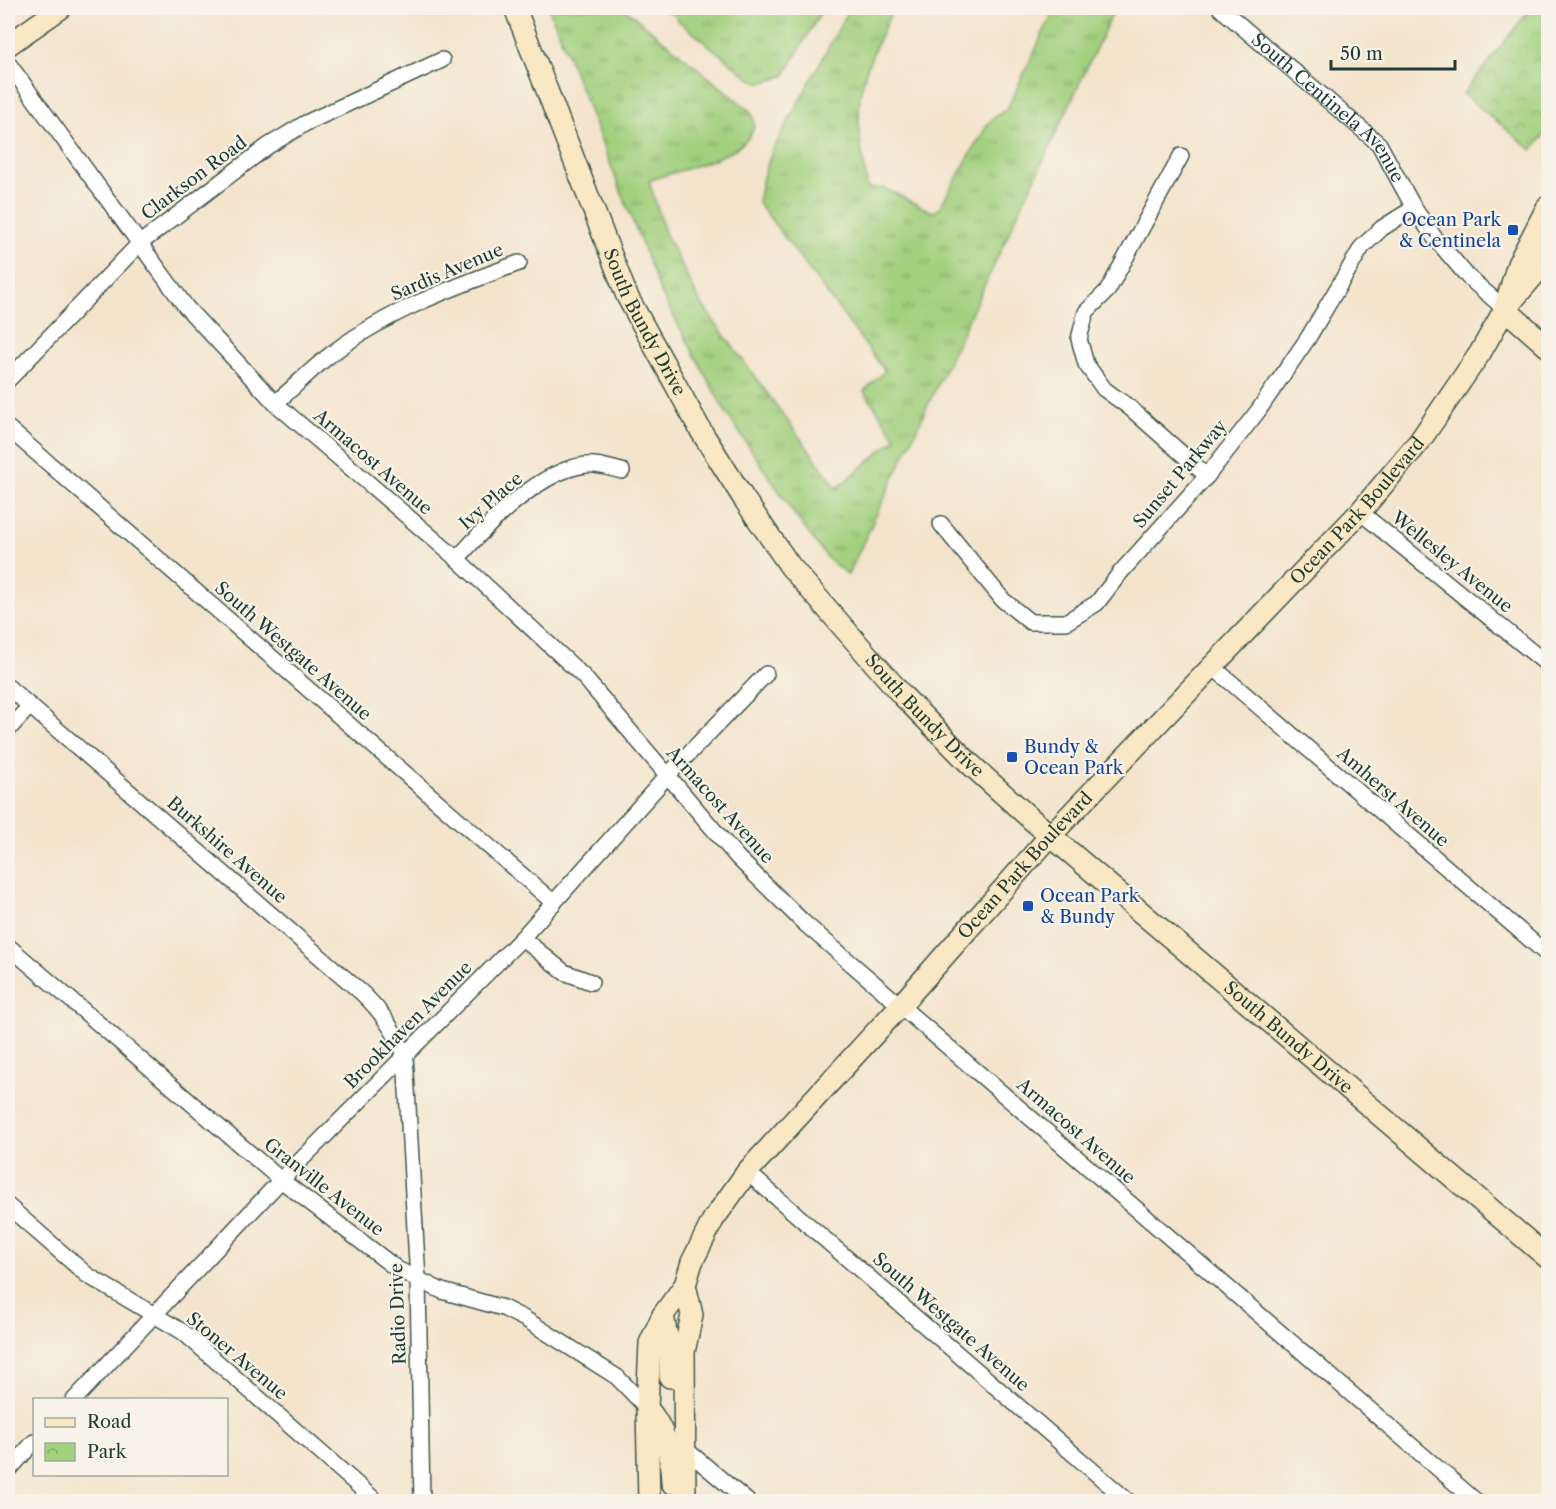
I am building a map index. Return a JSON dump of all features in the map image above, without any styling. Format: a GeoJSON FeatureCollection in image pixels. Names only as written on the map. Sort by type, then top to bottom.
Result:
{"type":"FeatureCollection","features":[{"type":"Feature","properties":{"kind":"main road"},"geometry":{"type":"LineString","coordinates":[[8,45],[61,8]]}},
{"type":"Feature","properties":{"kind":"main road","name":"South Bundy Drive"},"geometry":{"type":"LineString","coordinates":[[514,8],[627,296],[701,431],[744,500],[790,566],[902,695],[969,763],[1050,837],[1548,1258]]}},
{"type":"Feature","properties":{"kind":"main road","name":"Ocean Park Boulevard"},"geometry":{"type":"LineString","coordinates":[[1505,309],[1518,264],[1548,206]]}},
{"type":"Feature","properties":{"kind":"main road","name":"Ocean Park Boulevard"},"geometry":{"type":"LineString","coordinates":[[685,1285],[692,1262],[714,1220],[747,1172],[900,1006],[1050,837],[1360,512],[1419,442],[1480,353],[1505,309],[1535,274],[1548,250]]}},
{"type":"Feature","properties":{"kind":"main road","name":"South Centinela Avenue"},"geometry":{"type":"LineString","coordinates":[[1505,309],[1548,347]]}},
{"type":"Feature","properties":{"kind":"main road"},"geometry":{"type":"LineString","coordinates":[[649,1502],[647,1408],[650,1343],[663,1315],[685,1285]]}},
{"type":"Feature","properties":{"kind":"main road"},"geometry":{"type":"LineString","coordinates":[[685,1285],[692,1316],[684,1352],[685,1502]]}},
{"type":"Feature","properties":{"kind":"main road"},"geometry":{"type":"LineString","coordinates":[[663,1315],[670,1353],[671,1412],[674,1429],[684,1448]]}},
{"type":"Feature","properties":{"kind":"main road"},"geometry":{"type":"LineString","coordinates":[[647,1408],[657,1419],[667,1442],[674,1502]]}},
{"type":"Feature","properties":{"kind":"street","name":"South Centinela Avenue"},"geometry":{"type":"LineString","coordinates":[[1220,8],[1379,144],[1414,208],[1434,237],[1468,277],[1505,309]]}},
{"type":"Feature","properties":{"kind":"street","name":"Clarkson Road"},"geometry":{"type":"LineString","coordinates":[[8,380],[139,244],[268,147],[306,123],[442,60]]}},
{"type":"Feature","properties":{"kind":"street","name":"Armacost Avenue"},"geometry":{"type":"LineString","coordinates":[[8,63],[186,307],[275,403],[457,558],[583,676],[737,857],[770,890],[803,922],[900,1006],[1477,1502]]}},
{"type":"Feature","properties":{"kind":"street"},"geometry":{"type":"LineString","coordinates":[[1181,156],[1108,291],[1086,312],[1079,339],[1086,364],[1104,389],[1129,407],[1207,476]]}},
{"type":"Feature","properties":{"kind":"street","name":"Sunset Parkway"},"geometry":{"type":"LineString","coordinates":[[941,524],[1003,600],[1030,622],[1066,622],[1097,603],[1120,573],[1207,476],[1258,411],[1308,338],[1362,247],[1382,228],[1414,208]]}},
{"type":"Feature","properties":{"kind":"street","name":"Sardis Avenue"},"geometry":{"type":"LineString","coordinates":[[275,403],[332,353],[401,310],[432,295],[519,262]]}},
{"type":"Feature","properties":{"kind":"street","name":"South Westgate Avenue"},"geometry":{"type":"LineString","coordinates":[[8,428],[554,903]]}},
{"type":"Feature","properties":{"kind":"street","name":"Ivy Place"},"geometry":{"type":"LineString","coordinates":[[457,558],[498,515],[529,490],[556,475],[587,464],[622,471]]}},
{"type":"Feature","properties":{"kind":"street","name":"Wellesley Avenue"},"geometry":{"type":"LineString","coordinates":[[1360,512],[1548,665]]}},
{"type":"Feature","properties":{"kind":"street","name":"Amherst Avenue"},"geometry":{"type":"LineString","coordinates":[[1213,667],[1548,955]]}},
{"type":"Feature","properties":{"kind":"street","name":"Brookhaven Avenue"},"geometry":{"type":"LineString","coordinates":[[76,1398],[281,1180],[522,938],[667,776],[766,674]]}},
{"type":"Feature","properties":{"kind":"street","name":"Burkshire Avenue"},"geometry":{"type":"LineString","coordinates":[[8,687],[362,993],[382,1012],[394,1030],[405,1055]]}},
{"type":"Feature","properties":{"kind":"street"},"geometry":{"type":"LineString","coordinates":[[8,730],[30,706]]}},
{"type":"Feature","properties":{"kind":"street"},"geometry":{"type":"LineString","coordinates":[[522,938],[564,972],[591,982]]}},
{"type":"Feature","properties":{"kind":"street","name":"Granville Avenue"},"geometry":{"type":"LineString","coordinates":[[8,946],[281,1180],[397,1269],[442,1291],[503,1308],[525,1319],[617,1377],[647,1408]]}},
{"type":"Feature","properties":{"kind":"street","name":"Radio Drive"},"geometry":{"type":"LineString","coordinates":[[405,1055],[418,1280],[422,1502]]}},
{"type":"Feature","properties":{"kind":"street","name":"South Westgate Avenue"},"geometry":{"type":"LineString","coordinates":[[747,1172],[1129,1502]]}},
{"type":"Feature","properties":{"kind":"street","name":"Stoner Avenue"},"geometry":{"type":"LineString","coordinates":[[8,1206],[87,1275],[183,1332],[377,1502]]}},
{"type":"Feature","properties":{"kind":"street"},"geometry":{"type":"LineString","coordinates":[[8,1471],[33,1443]]}},
{"type":"Feature","properties":{"kind":"street"},"geometry":{"type":"LineString","coordinates":[[684,1448],[748,1502]]}},
{"type":"Feature","properties":{"kind":"green space"},"geometry":{"type":"Polygon","coordinates":[[[549,8],[624,8],[750,111],[754,126],[748,138],[735,149],[718,158],[649,181],[665,233],[700,302],[837,488],[896,438],[864,391],[885,371],[758,202],[772,151],[850,8],[893,8],[869,63],[860,95],[860,136],[868,189],[884,188],[932,212],[938,210],[989,122],[1008,107],[1055,8],[1115,8],[848,575],[828,559],[797,518],[725,411],[661,293],[549,8]]]}},
{"type":"Feature","properties":{"kind":"green space"},"geometry":{"type":"Polygon","coordinates":[[[662,8],[823,8],[784,76],[762,83],[751,79],[676,19],[677,16],[662,8]]]}},
{"type":"Feature","properties":{"kind":"green space"},"geometry":{"type":"Polygon","coordinates":[[[1531,8],[1548,8],[1548,130],[1532,150],[1463,94],[1531,8]]]}},
{"type":"Feature","properties":{"kind":"place","name":"Ocean Park & Centinela"},"geometry":{"type":"Point","coordinates":[1513,230]}},
{"type":"Feature","properties":{"kind":"place","name":"Bundy & Ocean Park"},"geometry":{"type":"Point","coordinates":[1012,757]}},
{"type":"Feature","properties":{"kind":"place","name":"Ocean Park & Bundy"},"geometry":{"type":"Point","coordinates":[1028,906]}}]}
